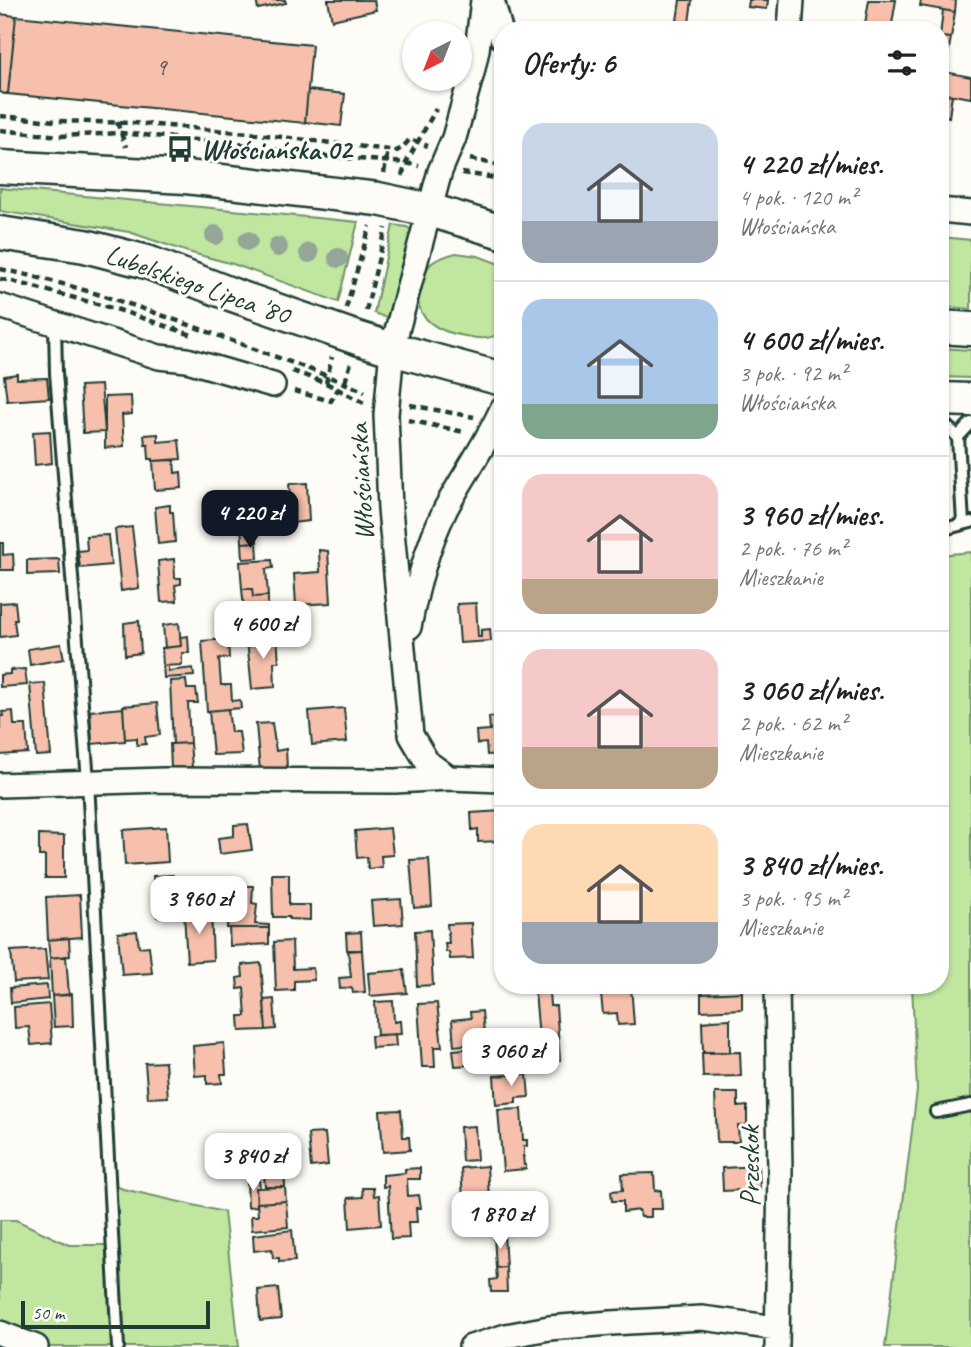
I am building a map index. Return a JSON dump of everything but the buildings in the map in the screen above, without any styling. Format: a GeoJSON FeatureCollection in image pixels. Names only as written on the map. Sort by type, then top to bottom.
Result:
{"type":"FeatureCollection","features":[{"type":"Feature","properties":{"kind":"main road"},"geometry":{"type":"LineString","coordinates":[[0,167],[186,177],[378,199],[430,210],[494,230]]}},
{"type":"Feature","properties":{"kind":"main road","name":"Lubelskiego Lipca '80"},"geometry":{"type":"LineString","coordinates":[[0,233],[85,246],[147,262],[233,295],[392,349],[494,377]]}},
{"type":"Feature","properties":{"kind":"main road"},"geometry":{"type":"LineString","coordinates":[[949,328],[971,329]]}},
{"type":"Feature","properties":{"kind":"main road"},"geometry":{"type":"LineString","coordinates":[[949,399],[971,400]]}},
{"type":"Feature","properties":{"kind":"street"},"geometry":{"type":"LineString","coordinates":[[430,210],[472,73],[483,0]]}},
{"type":"Feature","properties":{"kind":"street"},"geometry":{"type":"LineString","coordinates":[[492,0],[498,21]]}},
{"type":"Feature","properties":{"kind":"street"},"geometry":{"type":"LineString","coordinates":[[791,21],[792,0]]}},
{"type":"Feature","properties":{"kind":"street","name":"Włościańska"},"geometry":{"type":"LineString","coordinates":[[430,210],[392,349],[387,438],[390,509],[411,735],[427,762],[449,778]]}},
{"type":"Feature","properties":{"kind":"street"},"geometry":{"type":"LineString","coordinates":[[949,211],[971,213]]}},
{"type":"Feature","properties":{"kind":"street"},"geometry":{"type":"LineString","coordinates":[[0,306],[159,356],[187,360],[273,385]]}},
{"type":"Feature","properties":{"kind":"street","name":"Włościańska"},"geometry":{"type":"LineString","coordinates":[[404,654],[415,596],[429,549],[445,511],[494,424]]}},
{"type":"Feature","properties":{"kind":"street"},"geometry":{"type":"LineString","coordinates":[[0,785],[164,780],[396,782],[449,778],[494,780]]}},
{"type":"Feature","properties":{"kind":"street","name":"Przeskok"},"geometry":{"type":"LineString","coordinates":[[777,994],[780,1172],[777,1338]]}},
{"type":"Feature","properties":{"kind":"street"},"geometry":{"type":"LineString","coordinates":[[471,1347],[506,1336],[549,1328],[702,1318],[777,1338]]}},
{"type":"Feature","properties":{"kind":"street"},"geometry":{"type":"LineString","coordinates":[[0,1333],[36,1347]]}},
{"type":"Feature","properties":{"kind":"lane"},"geometry":{"type":"LineString","coordinates":[[55,324],[57,386],[89,781],[118,1347]]}},
{"type":"Feature","properties":{"kind":"lane"},"geometry":{"type":"LineString","coordinates":[[958,438],[971,423]]}},
{"type":"Feature","properties":{"kind":"lane"},"geometry":{"type":"LineString","coordinates":[[949,429],[958,438],[967,522],[949,527]]}},
{"type":"Feature","properties":{"kind":"lane"},"geometry":{"type":"LineString","coordinates":[[936,1112],[971,1105]]}},
{"type":"Feature","properties":{"kind":"path"},"geometry":{"type":"LineString","coordinates":[[0,116],[55,121],[134,123],[249,133],[397,151],[410,139],[444,163],[494,178]]}},
{"type":"Feature","properties":{"kind":"path"},"geometry":{"type":"LineString","coordinates":[[0,130],[59,136],[121,133],[239,144],[310,155],[406,163],[494,166]]}},
{"type":"Feature","properties":{"kind":"path"},"geometry":{"type":"LineString","coordinates":[[326,383],[383,184],[388,150]]}},
{"type":"Feature","properties":{"kind":"path"},"geometry":{"type":"LineString","coordinates":[[0,269],[37,276],[134,305],[327,375],[387,401],[494,414]]}},
{"type":"Feature","properties":{"kind":"path"},"geometry":{"type":"LineString","coordinates":[[273,385],[331,401],[338,389]]}},
{"type":"Feature","properties":{"kind":"green space"},"geometry":{"type":"Polygon","coordinates":[[[0,188],[358,222],[338,302],[233,264],[129,232],[0,211],[0,188]]]}},
{"type":"Feature","properties":{"kind":"green space"},"geometry":{"type":"Polygon","coordinates":[[[393,225],[407,227],[411,230],[411,238],[391,312],[384,317],[374,313],[393,225]]]}},
{"type":"Feature","properties":{"kind":"green space"},"geometry":{"type":"Polygon","coordinates":[[[949,238],[971,240],[971,309],[949,307],[949,238]]]}},
{"type":"Feature","properties":{"kind":"green space"},"geometry":{"type":"Polygon","coordinates":[[[456,253],[478,256],[494,262],[494,336],[480,338],[455,334],[437,327],[424,316],[418,299],[419,288],[427,268],[441,258],[456,253]]]}},
{"type":"Feature","properties":{"kind":"green space"},"geometry":{"type":"Polygon","coordinates":[[[949,349],[971,350],[971,378],[949,377],[949,349]]]}},
{"type":"Feature","properties":{"kind":"green space"},"geometry":{"type":"Polygon","coordinates":[[[971,552],[971,1347],[885,1347],[917,1090],[912,994],[949,994],[949,554],[971,552]]]}},
{"type":"Feature","properties":{"kind":"green space"},"geometry":{"type":"Polygon","coordinates":[[[110,1183],[123,1189],[224,1212],[239,1347],[0,1347],[0,1220],[16,1220],[69,1245],[112,1245],[110,1183]]]}},
{"type":"Feature","properties":{"kind":"place","name":"Włościańska 02"},"geometry":{"type":"Point","coordinates":[180,149]}}]}
